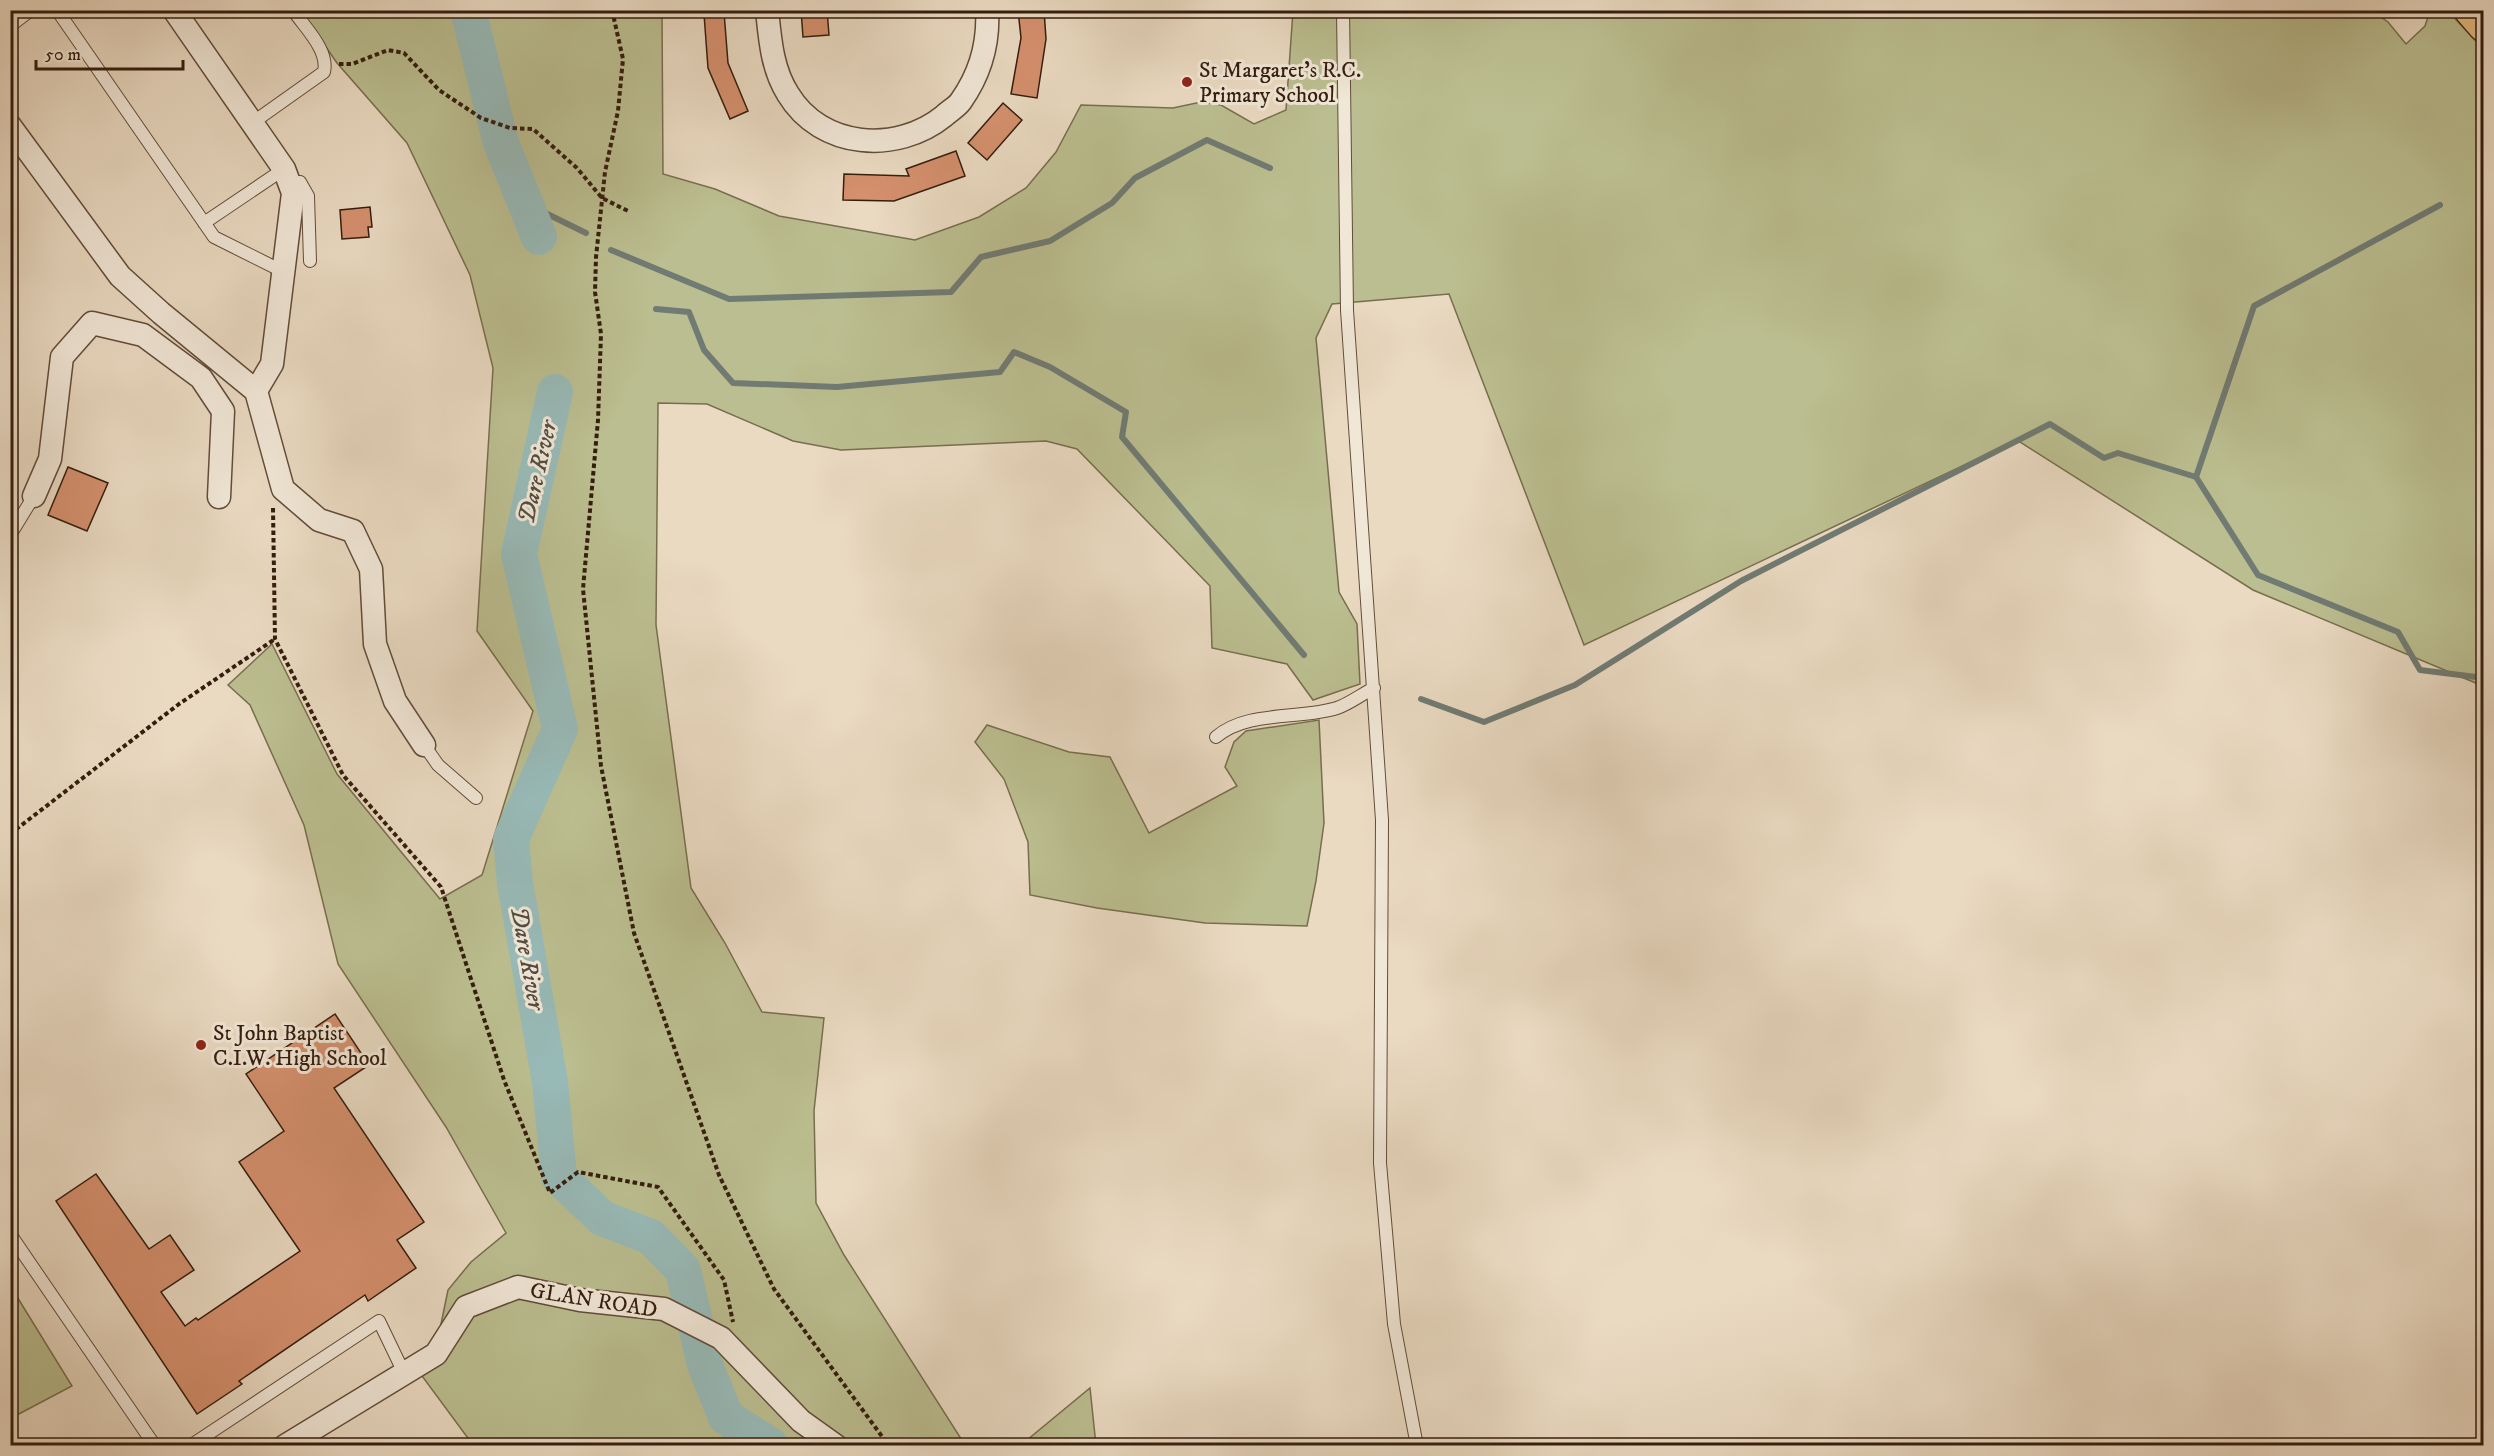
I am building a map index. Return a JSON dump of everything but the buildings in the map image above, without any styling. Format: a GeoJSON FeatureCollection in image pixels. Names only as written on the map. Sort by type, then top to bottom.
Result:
{"type":"FeatureCollection","features":[{"type":"Feature","properties":{"kind":"main road"},"geometry":{"type":"LineString","coordinates":[[2471,10],[2484,25]]}},
{"type":"Feature","properties":{"kind":"street"},"geometry":{"type":"LineString","coordinates":[[174,10],[252,123],[286,176],[293,193],[272,364],[259,399]]}},
{"type":"Feature","properties":{"kind":"street"},"geometry":{"type":"LineString","coordinates":[[767,10],[773,59],[788,94],[811,121],[848,140],[891,141],[928,129],[960,103],[979,69],[988,33],[987,10]]}},
{"type":"Feature","properties":{"kind":"street"},"geometry":{"type":"LineString","coordinates":[[10,126],[120,276],[259,399],[283,489],[319,519],[353,531],[371,569],[375,644],[395,701],[424,745]]}},
{"type":"Feature","properties":{"kind":"street"},"geometry":{"type":"LineString","coordinates":[[152,342],[161,314]]}},
{"type":"Feature","properties":{"kind":"street"},"geometry":{"type":"LineString","coordinates":[[34,496],[50,459],[62,357],[92,323],[143,335],[201,378],[223,411],[219,497]]}},
{"type":"Feature","properties":{"kind":"street","name":"GLAN ROAD"},"geometry":{"type":"LineString","coordinates":[[285,1446],[436,1354],[466,1307],[518,1287],[580,1300],[664,1309],[721,1338],[801,1421],[836,1446]]}},
{"type":"Feature","properties":{"kind":"lane"},"geometry":{"type":"LineString","coordinates":[[10,26],[31,10]]}},
{"type":"Feature","properties":{"kind":"lane"},"geometry":{"type":"LineString","coordinates":[[57,10],[214,237],[284,272]]}},
{"type":"Feature","properties":{"kind":"lane"},"geometry":{"type":"LineString","coordinates":[[252,123],[324,72],[326,63],[322,53],[293,10]]}},
{"type":"Feature","properties":{"kind":"lane"},"geometry":{"type":"LineString","coordinates":[[1343,10],[1346,277],[1362,555],[1374,688],[1382,820],[1380,1163],[1394,1324],[1418,1446]]}},
{"type":"Feature","properties":{"kind":"lane"},"geometry":{"type":"LineString","coordinates":[[204,223],[286,176],[300,182],[308,196],[310,261]]}},
{"type":"Feature","properties":{"kind":"lane"},"geometry":{"type":"LineString","coordinates":[[10,535],[34,496]]}},
{"type":"Feature","properties":{"kind":"lane"},"geometry":{"type":"LineString","coordinates":[[1216,738],[1228,727],[1274,717],[1337,708],[1374,688]]}},
{"type":"Feature","properties":{"kind":"lane"},"geometry":{"type":"LineString","coordinates":[[424,745],[438,765],[476,798]]}},
{"type":"Feature","properties":{"kind":"lane"},"geometry":{"type":"LineString","coordinates":[[10,1234],[155,1446]]}},
{"type":"Feature","properties":{"kind":"lane"},"geometry":{"type":"LineString","coordinates":[[190,1446],[379,1321],[404,1373]]}},
{"type":"Feature","properties":{"kind":"path"},"geometry":{"type":"LineString","coordinates":[[612,10],[622,59],[618,111],[605,172],[596,269],[601,334],[598,420],[584,589],[601,766],[634,933],[729,1198],[774,1289],[889,1446]]}},
{"type":"Feature","properties":{"kind":"path"},"geometry":{"type":"LineString","coordinates":[[326,63],[352,64],[388,50],[404,53],[440,90],[482,118],[510,128],[533,129],[577,168],[602,198],[630,212]]}},
{"type":"Feature","properties":{"kind":"path"},"geometry":{"type":"LineString","coordinates":[[283,489],[272,509],[275,639],[343,775],[441,887],[504,1080],[550,1193],[579,1173],[658,1187],[724,1280],[742,1360]]}},
{"type":"Feature","properties":{"kind":"path"},"geometry":{"type":"LineString","coordinates":[[10,834],[179,704],[275,639]]}},
{"type":"Feature","properties":{"kind":"green space"},"geometry":{"type":"Polygon","coordinates":[[[2370,10],[2388,22],[2406,44],[2425,26],[2430,11],[2447,10],[2483,49],[2483,686],[2253,590],[2017,440],[1584,645],[1449,294],[1332,304],[1316,338],[1339,592],[1357,624],[1360,684],[1313,700],[1287,664],[1212,648],[1210,586],[1077,449],[1046,441],[841,450],[793,441],[707,404],[658,403],[656,625],[691,888],[725,943],[762,1012],[824,1018],[814,1111],[816,1203],[844,1255],[965,1445],[473,1445],[422,1376],[440,1329],[448,1290],[471,1262],[506,1233],[446,1127],[338,964],[304,825],[250,705],[228,685],[272,644],[337,774],[440,899],[482,875],[533,711],[477,631],[493,368],[470,275],[407,143],[337,63],[301,11],[662,11],[663,174],[715,189],[779,216],[915,240],[979,217],[1026,188],[1056,152],[1081,105],[1173,108],[1201,102],[1221,105],[1254,124],[1286,110],[1293,11],[2370,10]]]}},
{"type":"Feature","properties":{"kind":"green space"},"geometry":{"type":"Polygon","coordinates":[[[1319,720],[1324,823],[1307,926],[1205,923],[1097,908],[1030,895],[1028,842],[1004,779],[975,742],[987,725],[1069,752],[1110,757],[1149,833],[1237,786],[1225,767],[1234,742],[1246,731],[1319,720]]]}},
{"type":"Feature","properties":{"kind":"green space"},"geometry":{"type":"Polygon","coordinates":[[[11,1287],[72,1386],[15,1416],[10,1412],[11,1287]]]}},
{"type":"Feature","properties":{"kind":"green space"},"geometry":{"type":"Polygon","coordinates":[[[1090,1388],[1096,1445],[1021,1445],[1090,1388]]]}},
{"type":"Feature","properties":{"kind":"waterway","name":"Dare River"},"geometry":{"type":"LineString","coordinates":[[468,10],[501,143],[539,237]]}},
{"type":"Feature","properties":{"kind":"waterway"},"geometry":{"type":"LineString","coordinates":[[611,250],[729,299],[951,292],[981,257],[1050,241],[1112,203],[1135,178],[1207,140],[1270,168]]}},
{"type":"Feature","properties":{"kind":"waterway"},"geometry":{"type":"LineString","coordinates":[[525,203],[586,233]]}},
{"type":"Feature","properties":{"kind":"waterway"},"geometry":{"type":"LineString","coordinates":[[2196,477],[2254,306],[2440,205]]}},
{"type":"Feature","properties":{"kind":"waterway"},"geometry":{"type":"LineString","coordinates":[[656,309],[689,312],[704,350],[733,383],[837,387],[1000,372],[1014,352],[1050,367],[1126,412],[1122,437],[1304,655]]}},
{"type":"Feature","properties":{"kind":"waterway","name":"Dare River"},"geometry":{"type":"LineString","coordinates":[[555,392],[519,554],[560,729],[511,839],[515,883],[550,1082],[559,1177],[602,1218],[651,1237],[683,1270],[705,1365],[726,1417],[771,1446]]}},
{"type":"Feature","properties":{"kind":"waterway"},"geometry":{"type":"LineString","coordinates":[[1421,699],[1484,722],[1575,685],[1741,581],[2050,424],[2104,458],[2118,453],[2196,477],[2258,575],[2398,632],[2420,670],[2484,678]]}},
{"type":"Feature","properties":{"kind":"place","name":"St Margaret's R.C. Primary School"},"geometry":{"type":"Point","coordinates":[1187,82]}},
{"type":"Feature","properties":{"kind":"place","name":"St John Baptist C.I.W. High School"},"geometry":{"type":"Point","coordinates":[201,1045]}}]}
